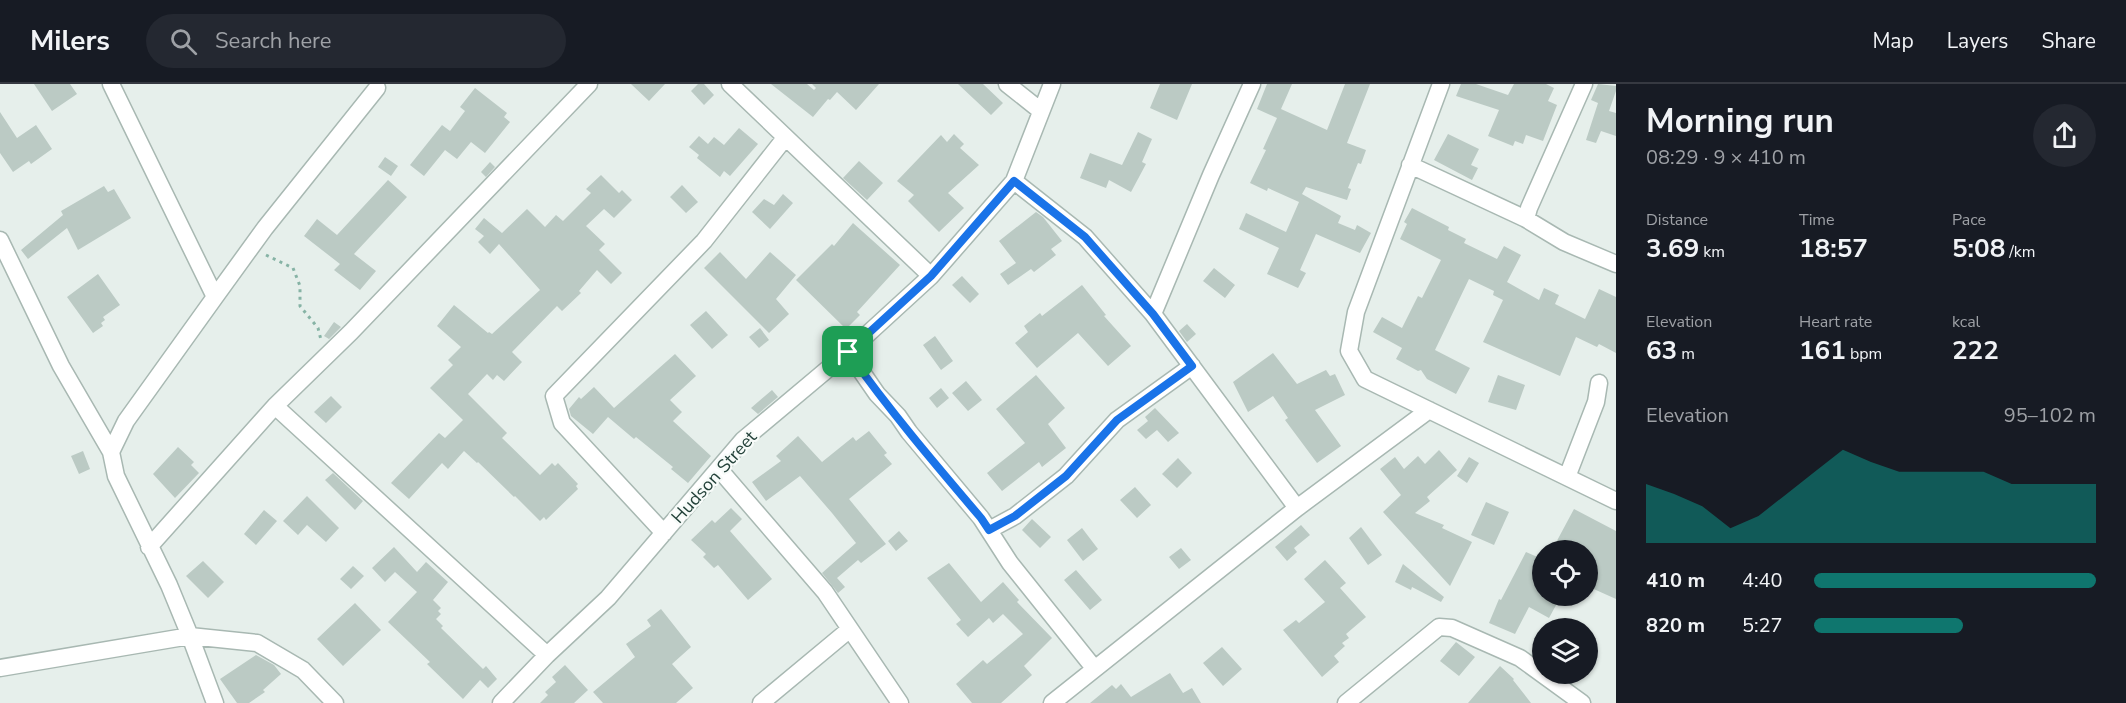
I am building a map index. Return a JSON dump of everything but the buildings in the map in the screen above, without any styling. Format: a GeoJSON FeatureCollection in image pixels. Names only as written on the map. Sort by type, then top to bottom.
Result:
{"type":"FeatureCollection","features":[{"type":"Feature","properties":{"kind":"street"},"geometry":{"type":"LineString","coordinates":[[111,84],[215,297]]}},
{"type":"Feature","properties":{"kind":"street"},"geometry":{"type":"LineString","coordinates":[[149,547],[275,406],[326,357],[589,84]]}},
{"type":"Feature","properties":{"kind":"street"},"geometry":{"type":"LineString","coordinates":[[730,84],[931,276]]}},
{"type":"Feature","properties":{"kind":"street"},"geometry":{"type":"LineString","coordinates":[[1007,84],[1041,111]]}},
{"type":"Feature","properties":{"kind":"street","name":"Hudson Street"},"geometry":{"type":"LineString","coordinates":[[501,703],[608,598],[743,440],[848,352],[931,276],[1014,181],[1052,84]]}},
{"type":"Feature","properties":{"kind":"street"},"geometry":{"type":"LineString","coordinates":[[1153,314],[1210,175],[1252,84]]}},
{"type":"Feature","properties":{"kind":"street"},"geometry":{"type":"LineString","coordinates":[[1441,84],[1356,312],[1349,351],[1365,379],[1616,501]]}},
{"type":"Feature","properties":{"kind":"street"},"geometry":{"type":"LineString","coordinates":[[1526,219],[1584,84]]}},
{"type":"Feature","properties":{"kind":"street"},"geometry":{"type":"LineString","coordinates":[[111,452],[126,421],[215,297],[376,88]]}},
{"type":"Feature","properties":{"kind":"street"},"geometry":{"type":"LineString","coordinates":[[664,533],[562,423],[554,396],[704,240],[784,138]]}},
{"type":"Feature","properties":{"kind":"street"},"geometry":{"type":"LineString","coordinates":[[1410,165],[1526,219],[1564,242],[1616,264]]}},
{"type":"Feature","properties":{"kind":"street"},"geometry":{"type":"LineString","coordinates":[[1014,181],[1085,237],[1153,314],[1297,508]]}},
{"type":"Feature","properties":{"kind":"street"},"geometry":{"type":"LineString","coordinates":[[0,240],[61,366],[111,452],[116,476],[169,585],[215,703]]}},
{"type":"Feature","properties":{"kind":"street"},"geometry":{"type":"LineString","coordinates":[[848,352],[878,394],[981,518],[1010,563],[1094,668]]}},
{"type":"Feature","properties":{"kind":"street"},"geometry":{"type":"LineString","coordinates":[[989,530],[1015,516],[1066,476],[1117,420],[1192,366]]}},
{"type":"Feature","properties":{"kind":"street"},"geometry":{"type":"LineString","coordinates":[[1567,477],[1596,402],[1599,383]]}},
{"type":"Feature","properties":{"kind":"street"},"geometry":{"type":"LineString","coordinates":[[275,406],[548,655]]}},
{"type":"Feature","properties":{"kind":"street"},"geometry":{"type":"LineString","coordinates":[[1052,703],[1297,508],[1430,410]]}},
{"type":"Feature","properties":{"kind":"street"},"geometry":{"type":"LineString","coordinates":[[719,469],[825,592],[900,703]]}},
{"type":"Feature","properties":{"kind":"street"},"geometry":{"type":"LineString","coordinates":[[1346,703],[1439,627],[1452,628],[1520,658],[1582,703]]}},
{"type":"Feature","properties":{"kind":"street"},"geometry":{"type":"LineString","coordinates":[[761,703],[850,629]]}},
{"type":"Feature","properties":{"kind":"street"},"geometry":{"type":"LineString","coordinates":[[0,668],[190,636],[257,643],[303,670],[335,703]]}},
{"type":"Feature","properties":{"kind":"path"},"geometry":{"type":"LineString","coordinates":[[250,250],[293,268],[300,286],[300,306],[318,328],[326,357]]}},
{"type":"Feature","properties":{"kind":"route"},"geometry":{"type":"LineString","coordinates":[[1014,181],[1085,237],[1153,314],[1192,366],[1117,420],[1066,476],[1015,516],[989,530],[878,394],[848,352],[931,276],[1014,181]]}}]}
